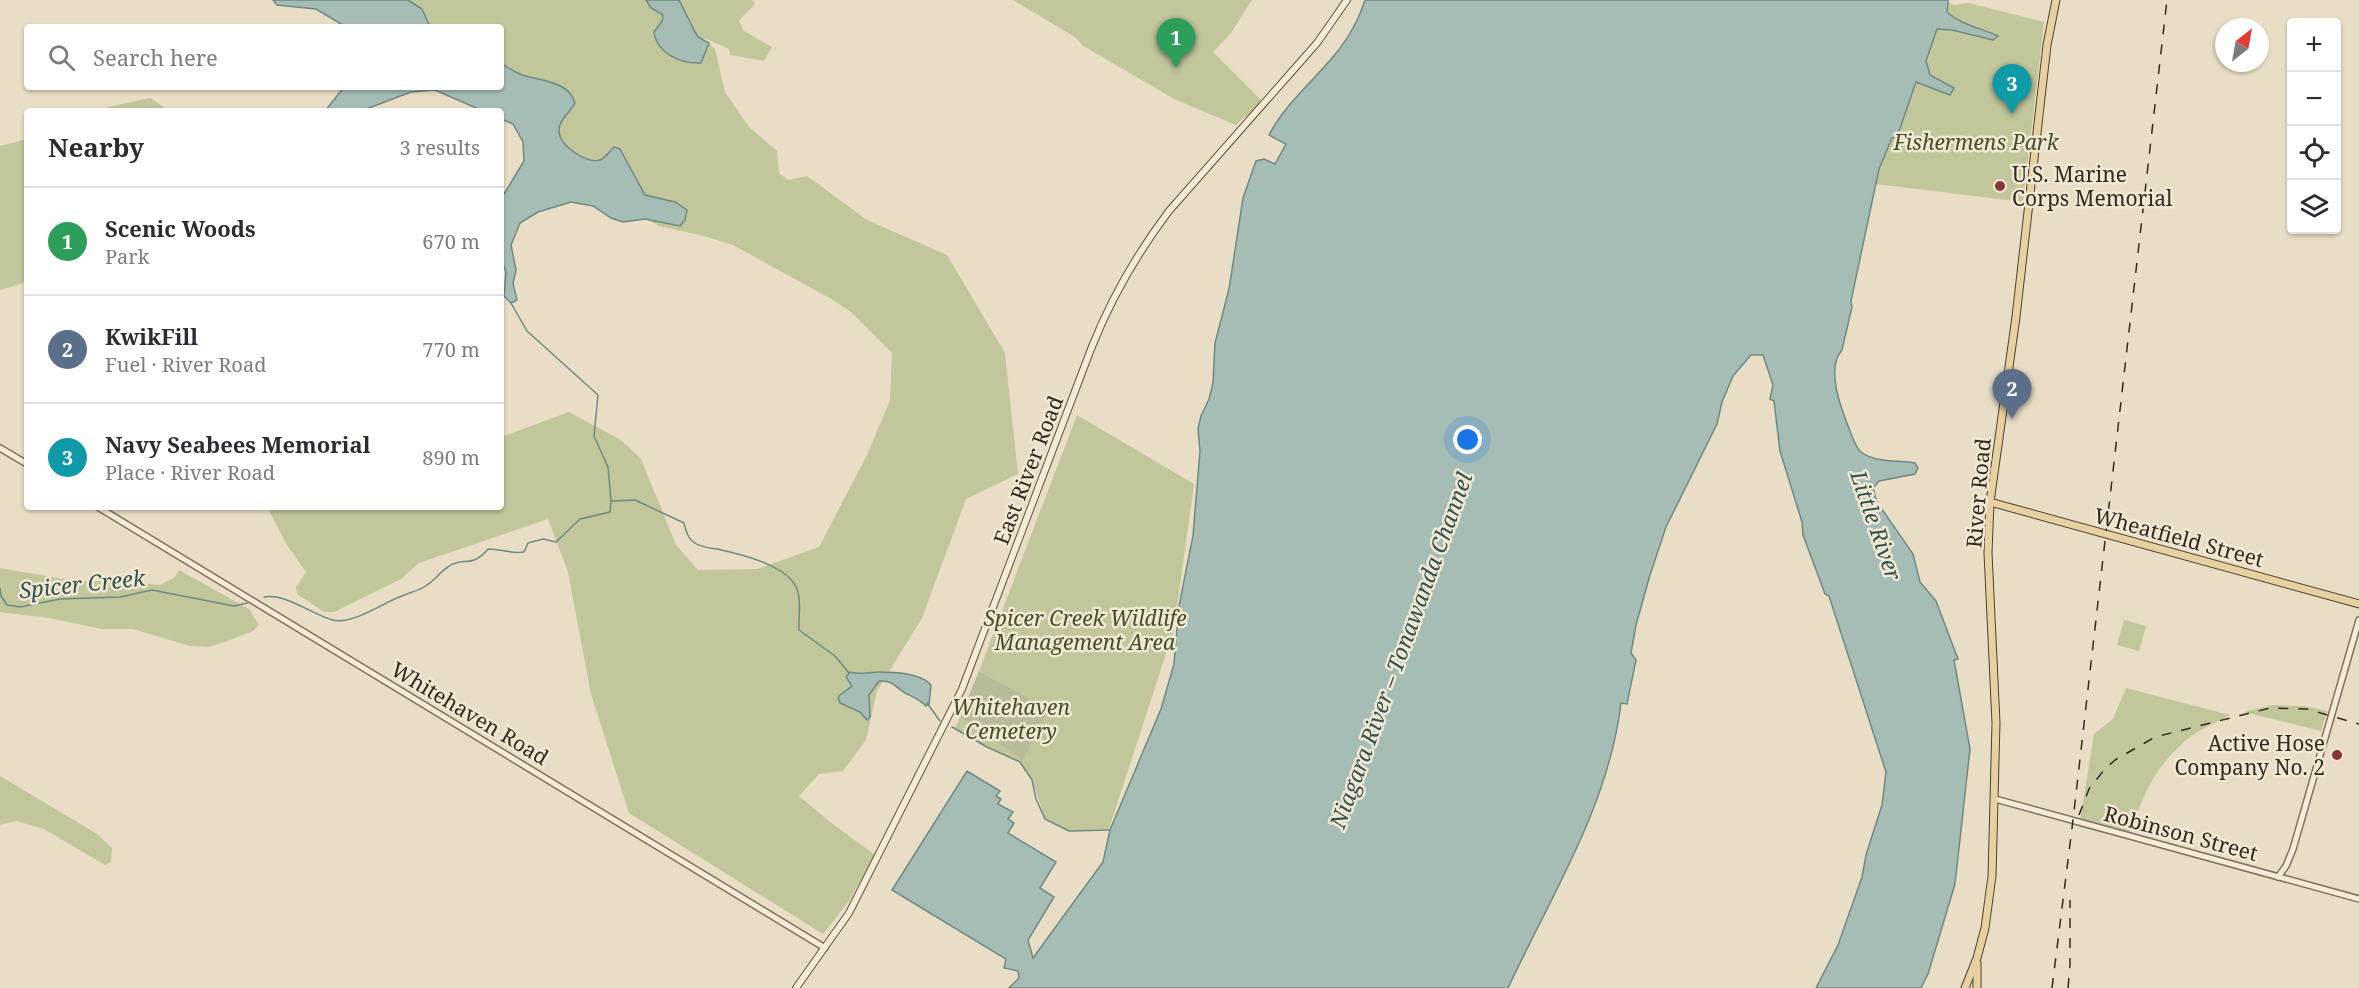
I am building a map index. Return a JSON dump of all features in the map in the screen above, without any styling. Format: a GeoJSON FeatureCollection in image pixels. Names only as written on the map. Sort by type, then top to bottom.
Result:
{"type":"FeatureCollection","features":[{"type":"Feature","properties":{"kind":"main road","name":"East River Road"},"geometry":{"type":"LineString","coordinates":[[796,988],[849,913],[963,689],[1091,349],[1112,304],[1152,234],[1169,211],[1317,42],[1347,0]]}},
{"type":"Feature","properties":{"kind":"main road","name":"River Road"},"geometry":{"type":"LineString","coordinates":[[1965,988],[1977,958],[1990,903],[1996,723],[1988,547],[1990,502],[2016,318],[2047,45],[2056,0]]}},
{"type":"Feature","properties":{"kind":"main road","name":"Wheatfield Street"},"geometry":{"type":"LineString","coordinates":[[1990,502],[2359,604]]}},
{"type":"Feature","properties":{"kind":"main road"},"geometry":{"type":"LineString","coordinates":[[1977,958],[1977,988]]}},
{"type":"Feature","properties":{"kind":"street"},"geometry":{"type":"LineString","coordinates":[[0,448],[24,462]]}},
{"type":"Feature","properties":{"kind":"street","name":"Whitehaven Road"},"geometry":{"type":"LineString","coordinates":[[103,510],[825,948]]}},
{"type":"Feature","properties":{"kind":"street"},"geometry":{"type":"LineString","coordinates":[[2278,877],[2286,866],[2293,849],[2359,620]]}},
{"type":"Feature","properties":{"kind":"street","name":"Robinson Street"},"geometry":{"type":"LineString","coordinates":[[1995,799],[2359,899]]}},
{"type":"Feature","properties":{"kind":"green space"},"geometry":{"type":"Polygon","coordinates":[[[343,0],[752,0],[755,3],[739,21],[744,31],[772,47],[764,61],[730,55],[729,49],[702,37],[715,49],[725,92],[749,127],[777,151],[779,173],[788,180],[807,176],[867,220],[947,255],[1005,353],[1018,474],[966,499],[922,618],[877,691],[866,740],[843,771],[819,774],[799,796],[875,855],[849,901],[823,934],[629,813],[591,694],[568,572],[548,519],[419,563],[401,579],[334,612],[324,612],[297,594],[296,587],[306,572],[287,545],[269,510],[504,510],[504,436],[569,412],[621,440],[641,459],[676,545],[698,570],[757,569],[819,547],[868,453],[890,400],[892,353],[852,313],[833,300],[733,245],[659,226],[594,189],[504,90],[504,24],[358,24],[343,0]]]}},
{"type":"Feature","properties":{"kind":"green space"},"geometry":{"type":"Polygon","coordinates":[[[1013,0],[1252,0],[1231,33],[1213,52],[1262,101],[1236,125],[1174,99],[1082,45],[1075,37],[1013,0]]]}},
{"type":"Feature","properties":{"kind":"green space","name":"Fishermens Park"},"geometry":{"type":"Polygon","coordinates":[[[1947,2],[1954,5],[1969,3],[2044,22],[2023,202],[1876,184],[1879,169],[1892,137],[1897,137],[1916,82],[1949,94],[1954,88],[1930,75],[1926,61],[1938,29],[1980,27],[1956,21],[1947,12],[1947,2]]]}},
{"type":"Feature","properties":{"kind":"green space"},"geometry":{"type":"Polygon","coordinates":[[[150,98],[165,108],[106,108],[150,98]]]}},
{"type":"Feature","properties":{"kind":"green space"},"geometry":{"type":"Polygon","coordinates":[[[24,140],[24,283],[0,290],[0,146],[24,140]]]}},
{"type":"Feature","properties":{"kind":"green space","name":"Spicer Creek Wildlife Management Area"},"geometry":{"type":"Polygon","coordinates":[[[1077,415],[1194,484],[1174,629],[1109,829],[1069,831],[1045,819],[1032,780],[1021,762],[955,728],[960,717],[1023,759],[1049,709],[979,671],[1077,415]]]}},
{"type":"Feature","properties":{"kind":"green space"},"geometry":{"type":"Polygon","coordinates":[[[0,568],[74,581],[117,581],[160,585],[175,577],[179,570],[249,609],[259,625],[253,631],[208,647],[190,646],[133,629],[102,629],[49,618],[0,612],[0,568]]]}},
{"type":"Feature","properties":{"kind":"green space"},"geometry":{"type":"Polygon","coordinates":[[[2124,620],[2146,626],[2139,651],[2117,645],[2124,620]]]}},
{"type":"Feature","properties":{"kind":"green space","name":"Whitehaven Cemetery"},"geometry":{"type":"Polygon","coordinates":[[[979,671],[1049,709],[1023,760],[960,717],[979,671]]]}},
{"type":"Feature","properties":{"kind":"green space"},"geometry":{"type":"Polygon","coordinates":[[[2126,688],[2230,715],[2191,736],[2165,762],[2144,797],[2129,839],[2079,827],[2094,734],[2113,719],[2126,688]]]}},
{"type":"Feature","properties":{"kind":"green space"},"geometry":{"type":"Polygon","coordinates":[[[2272,705],[2305,706],[2327,711],[2321,731],[2244,712],[2272,705]]]}},
{"type":"Feature","properties":{"kind":"green space"},"geometry":{"type":"Polygon","coordinates":[[[0,776],[97,834],[112,848],[111,862],[105,865],[44,829],[16,821],[0,825],[0,776]]]}},
{"type":"Feature","properties":{"kind":"water"},"geometry":{"type":"Polygon","coordinates":[[[273,0],[408,0],[422,9],[429,24],[341,24],[316,9],[277,5],[273,0]]]}},
{"type":"Feature","properties":{"kind":"water"},"geometry":{"type":"Polygon","coordinates":[[[646,0],[679,0],[698,37],[709,43],[701,63],[686,62],[665,52],[656,40],[654,32],[662,21],[663,15],[651,8],[646,0]]]}},
{"type":"Feature","properties":{"kind":"water"},"geometry":{"type":"Polygon","coordinates":[[[1365,0],[1948,0],[1947,12],[1965,23],[1998,36],[1993,40],[1952,30],[1937,29],[1926,61],[1930,75],[1954,88],[1950,95],[1916,82],[1897,137],[1892,138],[1879,169],[1851,301],[1852,307],[1842,350],[1835,368],[1839,402],[1859,450],[1873,458],[1915,463],[1918,468],[1915,474],[1879,481],[1873,488],[1877,502],[1913,554],[1920,582],[1936,601],[1958,659],[1954,660],[1970,749],[1955,884],[1928,974],[1921,988],[1816,988],[1838,945],[1862,877],[1866,855],[1882,805],[1886,772],[1829,596],[1825,594],[1803,535],[1802,522],[1780,451],[1774,401],[1770,399],[1773,385],[1763,355],[1751,355],[1733,376],[1722,402],[1717,424],[1666,527],[1636,625],[1631,653],[1636,660],[1627,704],[1621,703],[1604,778],[1576,849],[1508,988],[1009,988],[1019,978],[1018,971],[1004,968],[1006,959],[892,890],[967,771],[1000,791],[996,796],[1001,799],[998,804],[1013,812],[1008,819],[1014,823],[1008,833],[1056,862],[1040,888],[1054,897],[1028,940],[1033,958],[1103,862],[1110,830],[1161,709],[1174,664],[1179,606],[1193,536],[1200,451],[1198,429],[1213,383],[1215,343],[1229,289],[1243,198],[1256,161],[1264,159],[1275,164],[1286,144],[1269,135],[1278,120],[1345,41],[1365,0]]]}},
{"type":"Feature","properties":{"kind":"water"},"geometry":{"type":"Polygon","coordinates":[[[504,65],[522,75],[561,86],[572,96],[575,103],[559,128],[564,143],[575,153],[595,161],[602,159],[614,147],[620,149],[645,195],[675,202],[687,210],[685,220],[680,226],[645,219],[623,222],[611,218],[593,206],[571,202],[538,212],[520,223],[511,245],[516,270],[513,283],[517,300],[511,303],[504,296],[506,272],[504,266],[504,194],[524,161],[523,142],[513,124],[504,120],[504,108],[476,108],[435,90],[504,90],[504,65]]]}},
{"type":"Feature","properties":{"kind":"water"},"geometry":{"type":"Polygon","coordinates":[[[342,90],[435,90],[411,92],[369,108],[327,108],[342,90]]]}},
{"type":"Feature","properties":{"kind":"water"},"geometry":{"type":"Polygon","coordinates":[[[850,672],[899,673],[921,678],[931,685],[929,704],[926,706],[891,683],[879,681],[869,695],[870,717],[867,720],[860,712],[840,703],[838,698],[852,686],[846,677],[850,672]]]}},
{"type":"Feature","properties":{"kind":"waterway"},"geometry":{"type":"LineString","coordinates":[[511,303],[527,331],[598,395],[594,436],[608,467],[611,500]]}},
{"type":"Feature","properties":{"kind":"waterway","name":"Spicer Creek"},"geometry":{"type":"LineString","coordinates":[[264,597],[281,598],[333,620],[350,619],[421,589],[453,564],[477,559],[488,549],[524,552],[528,543],[543,539],[556,542],[580,519],[610,512],[611,501],[635,500],[684,523],[689,537],[697,544],[750,558],[784,573],[797,589],[800,604],[799,630],[835,656],[849,673]]}},
{"type":"Feature","properties":{"kind":"waterway","name":"Spicer Creek"},"geometry":{"type":"LineString","coordinates":[[0,588],[1,596],[7,605],[20,607],[60,599],[120,597],[152,590],[234,606],[247,603]]}},
{"type":"Feature","properties":{"kind":"waterway","name":"Spicer Creek"},"geometry":{"type":"LineString","coordinates":[[927,703],[940,721]]}},
{"type":"Feature","properties":{"kind":"waterway","name":"Spicer Creek"},"geometry":{"type":"LineString","coordinates":[[952,727],[1020,762],[1032,780],[1036,799],[1045,819],[1069,831],[1110,830]]}},
{"type":"Feature","properties":{"kind":"railway"},"geometry":{"type":"LineString","coordinates":[[2052,988],[2167,0]]}},
{"type":"Feature","properties":{"kind":"railway"},"geometry":{"type":"LineString","coordinates":[[2079,815],[2089,789],[2104,770],[2115,760],[2155,737],[2270,708],[2307,709],[2359,724]]}},
{"type":"Feature","properties":{"kind":"railway"},"geometry":{"type":"LineString","coordinates":[[2068,988],[2070,900]]}},
{"type":"Feature","properties":{"kind":"place","name":"Scenic Woods"},"geometry":{"type":"Point","coordinates":[1176,68]}},
{"type":"Feature","properties":{"kind":"place","name":"Navy Seabees Memorial"},"geometry":{"type":"Point","coordinates":[2012,114]}},
{"type":"Feature","properties":{"kind":"place","name":"U.S. Marine Corps Memorial"},"geometry":{"type":"Point","coordinates":[2000,186]}},
{"type":"Feature","properties":{"kind":"place","name":"KwikFill"},"geometry":{"type":"Point","coordinates":[2012,419]}},
{"type":"Feature","properties":{"kind":"place","name":"Active Hose Company No. 2"},"geometry":{"type":"Point","coordinates":[2337,755]}},
{"type":"Feature","properties":{"kind":"water label","name":"Little River"},"geometry":{"type":"Point","coordinates":[1877,525]}},
{"type":"Feature","properties":{"kind":"water label","name":"Niagara River – Tonawanda Channel"},"geometry":{"type":"Point","coordinates":[1400,650]}}]}
